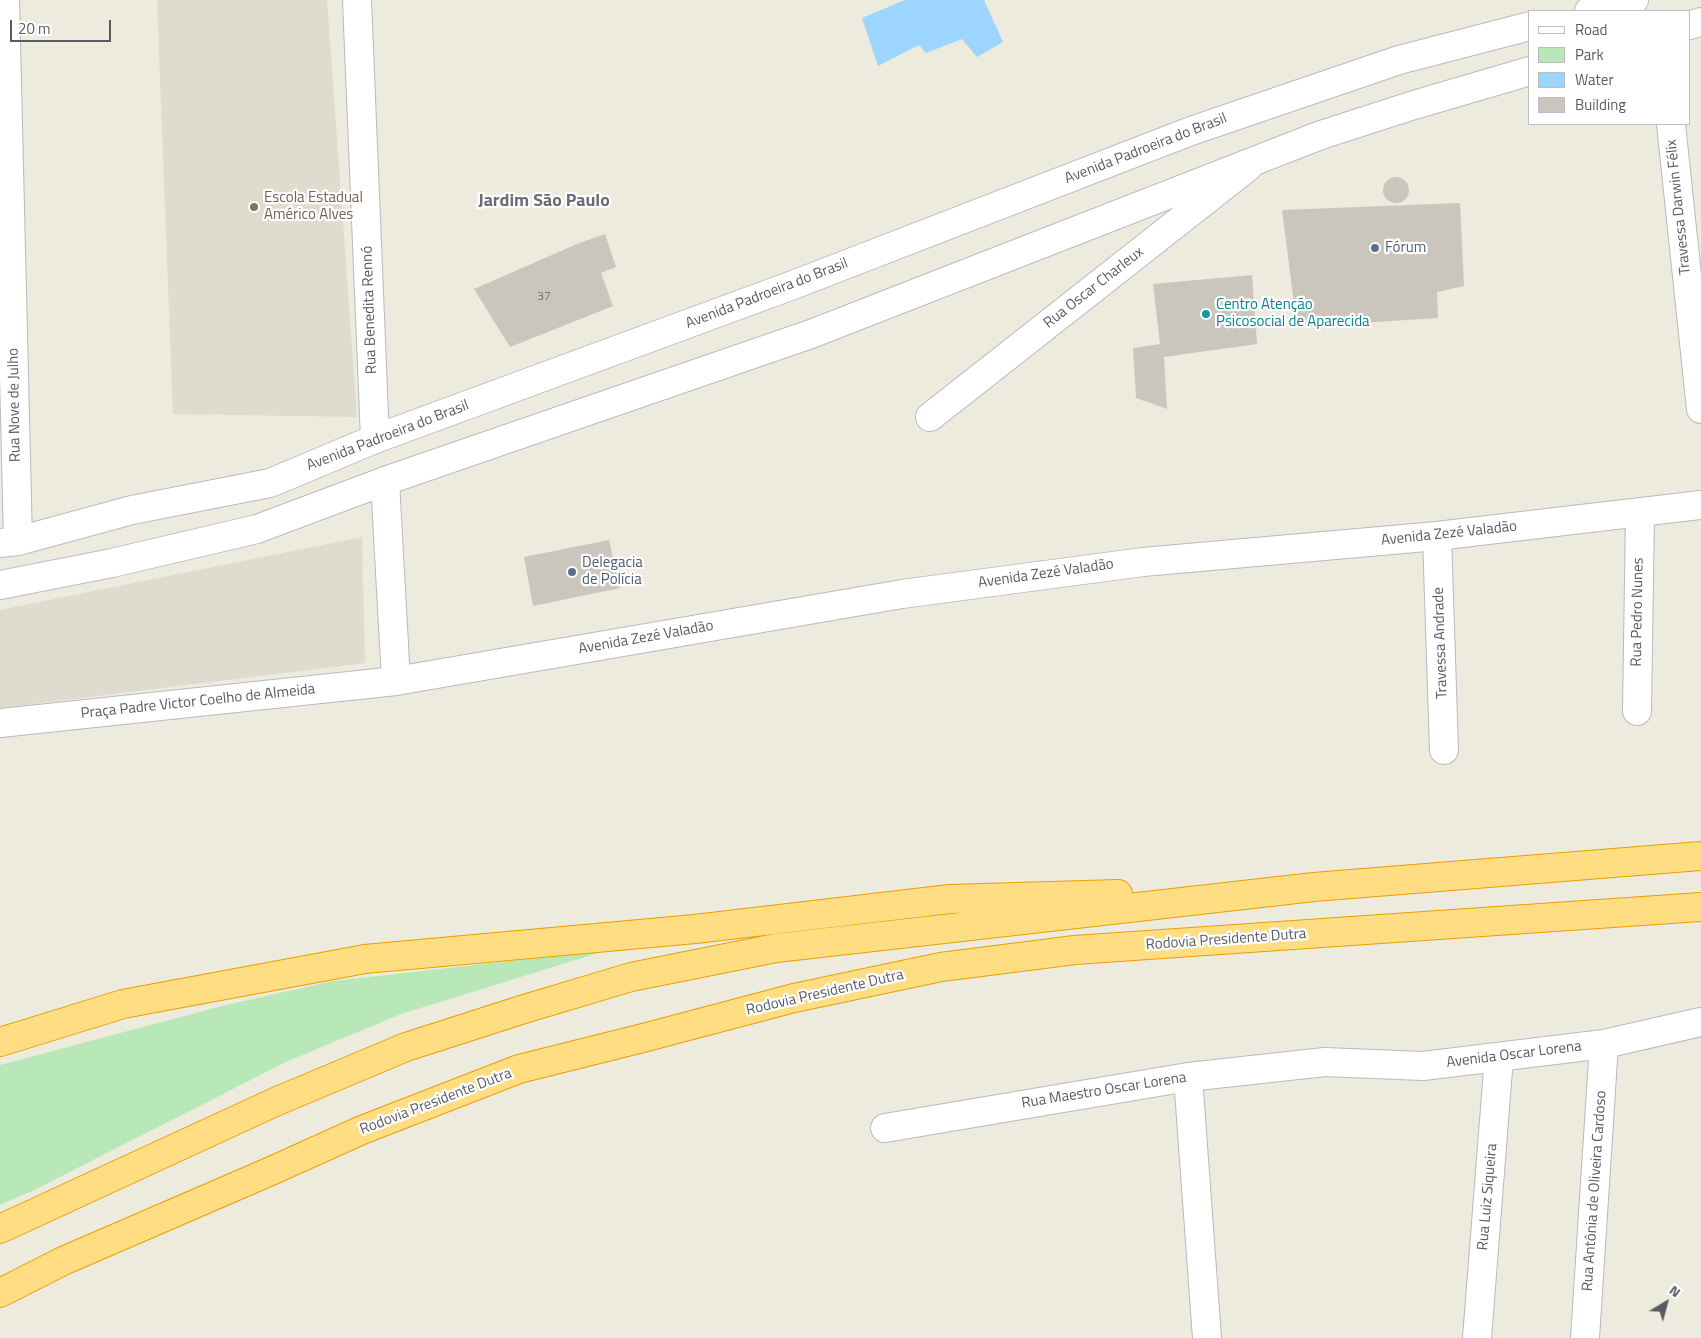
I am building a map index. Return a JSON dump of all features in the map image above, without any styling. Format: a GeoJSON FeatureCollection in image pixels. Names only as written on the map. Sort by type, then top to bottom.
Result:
{"type":"FeatureCollection","features":[{"type":"Feature","properties":{"kind":"highway"},"geometry":{"type":"LineString","coordinates":[[0,1229],[274,1102],[406,1048],[521,1010],[631,977],[776,948],[1314,886],[1701,856]]}},
{"type":"Feature","properties":{"kind":"highway"},"geometry":{"type":"LineString","coordinates":[[0,1042],[123,1004],[365,959],[695,929],[950,899],[1314,886]]}},
{"type":"Feature","properties":{"kind":"highway","name":"Rodovia Presidente Dutra"},"geometry":{"type":"LineString","coordinates":[[0,1293],[63,1261],[362,1130],[519,1069],[794,998],[941,966],[1074,950],[1701,907]]}},
{"type":"Feature","properties":{"kind":"street","name":"Rua Nove de Julho"},"geometry":{"type":"LineString","coordinates":[[5,0],[9,542]]}},
{"type":"Feature","properties":{"kind":"street","name":"Rua Benedita Rennó"},"geometry":{"type":"LineString","coordinates":[[357,0],[375,439]]}},
{"type":"Feature","properties":{"kind":"street"},"geometry":{"type":"LineString","coordinates":[[1593,10],[1634,0]]}},
{"type":"Feature","properties":{"kind":"street","name":"Avenida Padroeira do Brasil"},"geometry":{"type":"LineString","coordinates":[[9,542],[132,510],[270,482],[375,439],[792,285],[1191,131],[1399,60],[1528,27]]}},
{"type":"Feature","properties":{"kind":"street"},"geometry":{"type":"LineString","coordinates":[[0,585],[112,563],[257,529],[386,481],[811,334],[1259,158],[1330,132],[1528,72]]}},
{"type":"Feature","properties":{"kind":"street","name":"Travessa Darwin Félix"},"geometry":{"type":"LineString","coordinates":[[1670,125],[1701,409]]}},
{"type":"Feature","properties":{"kind":"street","name":"Rua Oscar Charleux"},"geometry":{"type":"LineString","coordinates":[[930,417],[1259,158]]}},
{"type":"Feature","properties":{"kind":"street"},"geometry":{"type":"LineString","coordinates":[[386,481],[396,681]]}},
{"type":"Feature","properties":{"kind":"street","name":"Avenida Zezé Valadão"},"geometry":{"type":"LineString","coordinates":[[396,681],[902,594],[1143,562],[1437,536],[1701,505]]}},
{"type":"Feature","properties":{"kind":"street","name":"Rua Pedro Nunes"},"geometry":{"type":"LineString","coordinates":[[1637,711],[1640,513]]}},
{"type":"Feature","properties":{"kind":"street","name":"Travessa Andrade"},"geometry":{"type":"LineString","coordinates":[[1437,536],[1444,750]]}},
{"type":"Feature","properties":{"kind":"street","name":"Praça Padre Victor Coelho de Almeida"},"geometry":{"type":"LineString","coordinates":[[0,723],[396,681]]}},
{"type":"Feature","properties":{"kind":"street","name":"Avenida Oscar Lorena"},"geometry":{"type":"LineString","coordinates":[[1325,1062],[1423,1066],[1604,1044],[1701,1022]]}},
{"type":"Feature","properties":{"kind":"street","name":"Rua Antônia de Oliveira Cardoso"},"geometry":{"type":"LineString","coordinates":[[1585,1338],[1604,1044]]}},
{"type":"Feature","properties":{"kind":"street","name":"Rua Luiz Siqueira"},"geometry":{"type":"LineString","coordinates":[[1477,1338],[1499,1057]]}},
{"type":"Feature","properties":{"kind":"street","name":"Rua Maestro Oscar Lorena"},"geometry":{"type":"LineString","coordinates":[[885,1128],[1188,1076],[1325,1062]]}},
{"type":"Feature","properties":{"kind":"street"},"geometry":{"type":"LineString","coordinates":[[1188,1076],[1207,1338]]}},
{"type":"Feature","properties":{"kind":"shaded area","name":"Escola Estadual Américo Alves"},"geometry":{"type":"Polygon","coordinates":[[[157,0],[327,0],[357,417],[173,414],[157,0]]]}},
{"type":"Feature","properties":{"kind":"shaded area"},"geometry":{"type":"Polygon","coordinates":[[[362,537],[365,663],[0,708],[0,610],[362,537]]]}},
{"type":"Feature","properties":{"kind":"green space"},"geometry":{"type":"Polygon","coordinates":[[[608,950],[401,1014],[288,1061],[32,1191],[0,1205],[0,1065],[226,1005],[333,981],[608,950]]]}},
{"type":"Feature","properties":{"kind":"water"},"geometry":{"type":"Polygon","coordinates":[[[905,0],[984,0],[1003,42],[977,57],[962,39],[926,53],[919,45],[878,66],[862,18],[905,0]]]}},
{"type":"Feature","properties":{"kind":"building"},"geometry":{"type":"Polygon","coordinates":[[[1396,177],[1405,181],[1409,190],[1405,199],[1396,203],[1387,199],[1383,190],[1387,181],[1396,177]]]}},
{"type":"Feature","properties":{"kind":"building","name":"Fórum"},"geometry":{"type":"Polygon","coordinates":[[[1460,203],[1464,286],[1437,292],[1438,318],[1297,327],[1282,210],[1460,203]]]}},
{"type":"Feature","properties":{"kind":"building"},"geometry":{"type":"Polygon","coordinates":[[[605,234],[616,267],[601,273],[613,306],[510,347],[474,289],[577,244],[605,234]]]}},
{"type":"Feature","properties":{"kind":"building","name":"Centro Atenção Psicosocial de Aparecida"},"geometry":{"type":"Polygon","coordinates":[[[1252,275],[1257,344],[1164,357],[1167,409],[1136,398],[1133,348],[1160,344],[1153,284],[1252,275]]]}},
{"type":"Feature","properties":{"kind":"building","name":"Delegacia de Polícia"},"geometry":{"type":"Polygon","coordinates":[[[609,540],[620,588],[533,606],[524,557],[609,540]]]}},
{"type":"Feature","properties":{"kind":"place","name":"Escola Estadual Américo Alves"},"geometry":{"type":"Point","coordinates":[254,207]}},
{"type":"Feature","properties":{"kind":"place","name":"Fórum"},"geometry":{"type":"Point","coordinates":[1375,248]}},
{"type":"Feature","properties":{"kind":"place","name":"Centro Atenção Psicosocial de Aparecida"},"geometry":{"type":"Point","coordinates":[1206,314]}},
{"type":"Feature","properties":{"kind":"place","name":"Delegacia de Polícia"},"geometry":{"type":"Point","coordinates":[572,572]}},
{"type":"Feature","properties":{"kind":"district","name":"Jardim São Paulo"},"geometry":{"type":"Point","coordinates":[544,202]}}]}
